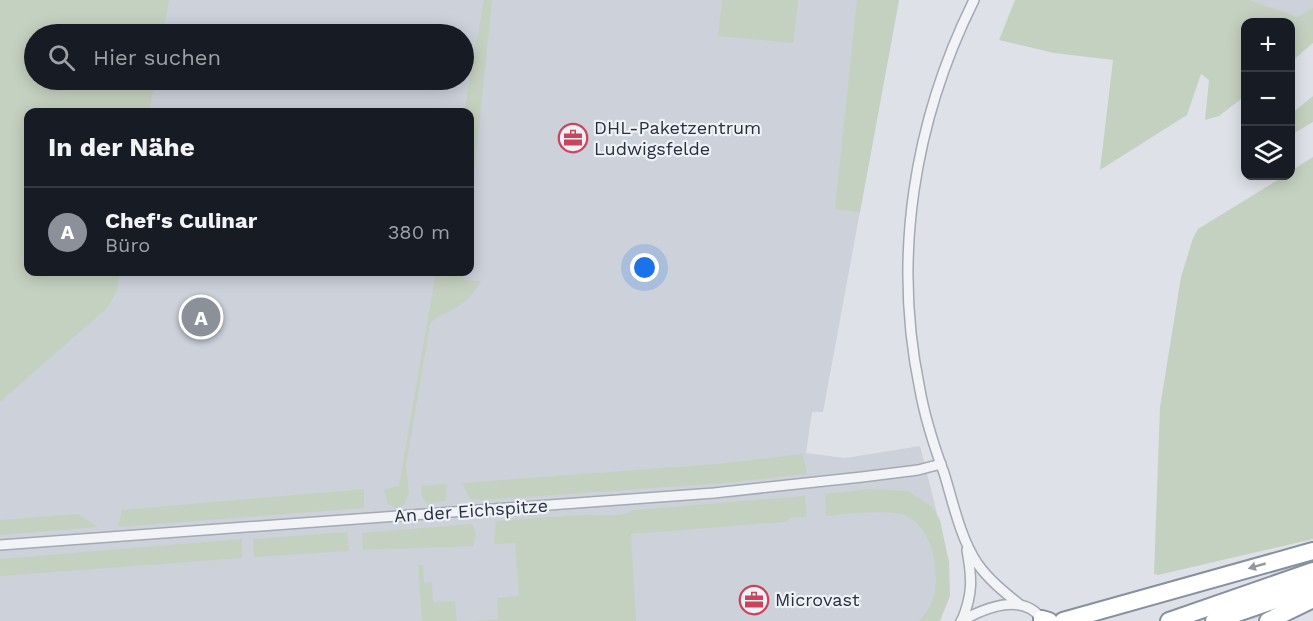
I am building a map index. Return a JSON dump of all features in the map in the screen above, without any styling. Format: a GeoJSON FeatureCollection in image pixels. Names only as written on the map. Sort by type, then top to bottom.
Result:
{"type":"FeatureCollection","features":[{"type":"Feature","properties":{"kind":"highway"},"geometry":{"type":"LineString","coordinates":[[1063,621],[1313,551]]}},
{"type":"Feature","properties":{"kind":"highway"},"geometry":{"type":"LineString","coordinates":[[1169,621],[1313,571]]}},
{"type":"Feature","properties":{"kind":"highway"},"geometry":{"type":"LineString","coordinates":[[1214,621],[1313,587]]}},
{"type":"Feature","properties":{"kind":"highway"},"geometry":{"type":"LineString","coordinates":[[1268,621],[1313,599]]}},
{"type":"Feature","properties":{"kind":"street"},"geometry":{"type":"LineString","coordinates":[[974,0],[943,71],[928,118],[915,177],[908,244],[909,308],[915,363],[926,416],[965,539],[977,562],[999,588],[1045,620]]}},
{"type":"Feature","properties":{"kind":"street","name":"An der Eichspitze"},"geometry":{"type":"LineString","coordinates":[[0,545],[704,494],[873,476],[918,470],[940,464]]}},
{"type":"Feature","properties":{"kind":"street"},"geometry":{"type":"LineString","coordinates":[[962,621],[969,605],[971,585],[965,539]]}},
{"type":"Feature","properties":{"kind":"street"},"geometry":{"type":"LineString","coordinates":[[962,621],[1006,604],[1020,604]]}},
{"type":"Feature","properties":{"kind":"shaded area"},"geometry":{"type":"Polygon","coordinates":[[[0,0],[899,0],[823,412],[812,412],[806,453],[845,458],[920,446],[941,529],[937,621],[0,621],[0,0]]]}},
{"type":"Feature","properties":{"kind":"shaded area"},"geometry":{"type":"Polygon","coordinates":[[[1250,0],[1313,0],[1313,21],[1298,17],[1250,0]]]}},
{"type":"Feature","properties":{"kind":"green space"},"geometry":{"type":"Polygon","coordinates":[[[0,0],[169,0],[165,24],[24,24],[24,90],[153,90],[150,108],[24,108],[24,276],[119,276],[116,293],[107,308],[0,402],[0,0]]]}},
{"type":"Feature","properties":{"kind":"green space"},"geometry":{"type":"Polygon","coordinates":[[[484,0],[492,0],[474,175],[474,108],[465,108],[468,90],[474,90],[474,56],[484,0]]]}},
{"type":"Feature","properties":{"kind":"green space"},"geometry":{"type":"Polygon","coordinates":[[[722,0],[798,0],[793,43],[718,36],[722,0]]]}},
{"type":"Feature","properties":{"kind":"green space"},"geometry":{"type":"Polygon","coordinates":[[[857,0],[899,0],[860,212],[835,209],[857,0]]]}},
{"type":"Feature","properties":{"kind":"green space"},"geometry":{"type":"Polygon","coordinates":[[[1015,0],[1250,0],[1298,17],[1313,8],[1313,43],[1295,59],[1295,18],[1241,18],[1241,99],[1219,116],[1205,120],[1209,80],[1201,74],[1187,115],[1100,170],[1113,60],[1054,53],[999,40],[1015,0]]]}},
{"type":"Feature","properties":{"kind":"green space"},"geometry":{"type":"Polygon","coordinates":[[[1313,96],[1313,122],[1295,133],[1295,111],[1313,96]]]}},
{"type":"Feature","properties":{"kind":"green space"},"geometry":{"type":"Polygon","coordinates":[[[1313,157],[1313,539],[1158,575],[1154,574],[1160,407],[1181,277],[1193,238],[1198,229],[1278,180],[1295,180],[1295,168],[1313,157]]]}},
{"type":"Feature","properties":{"kind":"green space"},"geometry":{"type":"Polygon","coordinates":[[[435,276],[464,276],[463,280],[481,281],[466,300],[437,317],[430,324],[406,465],[409,493],[404,505],[397,508],[388,504],[384,489],[399,486],[435,276]]]}},
{"type":"Feature","properties":{"kind":"green space"},"geometry":{"type":"Polygon","coordinates":[[[803,454],[807,474],[724,483],[482,500],[470,499],[462,483],[717,464],[803,454]]]}},
{"type":"Feature","properties":{"kind":"green space"},"geometry":{"type":"Polygon","coordinates":[[[447,484],[446,501],[427,504],[422,497],[421,486],[447,484]]]}},
{"type":"Feature","properties":{"kind":"green space"},"geometry":{"type":"Polygon","coordinates":[[[364,489],[364,508],[118,527],[122,510],[364,489]]]}},
{"type":"Feature","properties":{"kind":"green space"},"geometry":{"type":"Polygon","coordinates":[[[870,489],[908,491],[931,506],[940,520],[949,562],[950,596],[940,621],[919,621],[929,608],[936,582],[933,553],[921,528],[912,519],[901,514],[884,512],[826,516],[825,494],[870,489]]]}},
{"type":"Feature","properties":{"kind":"green space"},"geometry":{"type":"Polygon","coordinates":[[[805,496],[807,517],[790,518],[784,522],[631,534],[636,621],[470,621],[498,619],[497,598],[519,596],[515,543],[494,544],[496,521],[571,515],[615,515],[634,510],[805,496]]]}},
{"type":"Feature","properties":{"kind":"green space"},"geometry":{"type":"Polygon","coordinates":[[[78,514],[98,527],[0,535],[0,520],[78,514]]]}},
{"type":"Feature","properties":{"kind":"green space"},"geometry":{"type":"Polygon","coordinates":[[[472,524],[476,534],[473,546],[363,550],[362,533],[472,524]]]}},
{"type":"Feature","properties":{"kind":"green space"},"geometry":{"type":"Polygon","coordinates":[[[347,532],[349,551],[254,557],[253,539],[347,532]]]}},
{"type":"Feature","properties":{"kind":"green space"},"geometry":{"type":"Polygon","coordinates":[[[242,539],[242,558],[0,576],[0,559],[242,539]]]}},
{"type":"Feature","properties":{"kind":"green space"},"geometry":{"type":"Polygon","coordinates":[[[418,565],[423,565],[424,583],[432,582],[433,602],[455,601],[457,621],[422,621],[418,565]]]}},
{"type":"Feature","properties":{"kind":"place","name":"DHL-Paketzentrum Ludwigsfelde"},"geometry":{"type":"Point","coordinates":[573,138]}},
{"type":"Feature","properties":{"kind":"place","name":"Chef's Culinar"},"geometry":{"type":"Point","coordinates":[201,317]}},
{"type":"Feature","properties":{"kind":"place","name":"Microvast"},"geometry":{"type":"Point","coordinates":[754,600]}}]}
